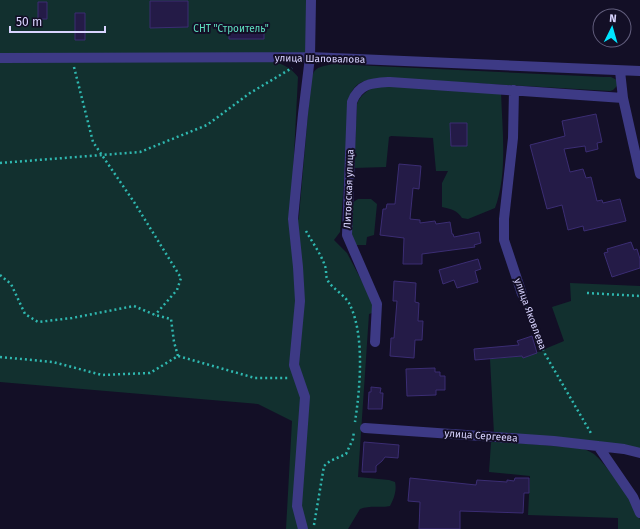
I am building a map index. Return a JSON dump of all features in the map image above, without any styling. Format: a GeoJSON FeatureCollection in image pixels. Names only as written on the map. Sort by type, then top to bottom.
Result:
{"type":"FeatureCollection","features":[{"type":"Feature","properties":{"kind":"street"},"geometry":{"type":"LineString","coordinates":[[303,529],[297,506],[305,397],[294,365],[300,301],[293,219],[310,57],[311,0]]}},
{"type":"Feature","properties":{"kind":"street","name":"улица Шаповалова"},"geometry":{"type":"LineString","coordinates":[[0,58],[71,59],[310,57],[640,71]]}},
{"type":"Feature","properties":{"kind":"street"},"geometry":{"type":"LineString","coordinates":[[620,71],[623,98],[640,174]]}},
{"type":"Feature","properties":{"kind":"street","name":"Литовская улица"},"geometry":{"type":"LineString","coordinates":[[375,342],[377,304],[347,235],[352,102],[355,95],[365,86],[380,82],[514,90]]}},
{"type":"Feature","properties":{"kind":"street"},"geometry":{"type":"LineString","coordinates":[[514,90],[623,98]]}},
{"type":"Feature","properties":{"kind":"street","name":"улица Яковлева"},"geometry":{"type":"LineString","coordinates":[[514,90],[514,138],[504,219],[504,240],[522,294]]}},
{"type":"Feature","properties":{"kind":"street","name":"улица Сергеева"},"geometry":{"type":"LineString","coordinates":[[365,428],[546,441],[624,449],[640,453]]}},
{"type":"Feature","properties":{"kind":"street"},"geometry":{"type":"LineString","coordinates":[[598,446],[633,497],[640,513]]}},
{"type":"Feature","properties":{"kind":"path"},"geometry":{"type":"LineString","coordinates":[[0,163],[140,152],[207,125],[250,93],[310,57]]}},
{"type":"Feature","properties":{"kind":"path"},"geometry":{"type":"LineString","coordinates":[[71,59],[93,142],[134,202],[182,278],[177,290],[155,315]]}},
{"type":"Feature","properties":{"kind":"path"},"geometry":{"type":"LineString","coordinates":[[293,219],[302,225],[326,267],[328,282],[350,304],[356,323],[360,364],[358,401],[353,439],[346,454],[324,466],[313,529]]}},
{"type":"Feature","properties":{"kind":"path"},"geometry":{"type":"LineString","coordinates":[[0,275],[11,284],[25,314],[38,322],[72,318],[134,306],[155,315],[171,319],[174,342],[178,356]]}},
{"type":"Feature","properties":{"kind":"path"},"geometry":{"type":"LineString","coordinates":[[587,293],[640,296]]}},
{"type":"Feature","properties":{"kind":"path","name":"улица Яковлева"},"geometry":{"type":"LineString","coordinates":[[522,294],[545,354],[598,446]]}},
{"type":"Feature","properties":{"kind":"path"},"geometry":{"type":"LineString","coordinates":[[0,357],[53,362],[102,376],[150,373],[178,356],[255,378],[298,378]]}},
{"type":"Feature","properties":{"kind":"green space","name":"СНТ \"Строитель\""},"geometry":{"type":"Polygon","coordinates":[[[0,0],[308,0],[309,59],[275,62],[282,64],[298,77],[290,233],[295,233],[299,216],[311,79],[316,69],[333,64],[611,77],[617,80],[617,86],[610,91],[387,78],[373,79],[362,82],[357,85],[350,95],[341,224],[340,232],[334,240],[347,253],[373,302],[372,313],[369,314],[358,477],[395,482],[395,494],[390,506],[360,509],[348,529],[286,529],[292,421],[258,404],[0,382],[0,0]]]}},
{"type":"Feature","properties":{"kind":"green space"},"geometry":{"type":"Polygon","coordinates":[[[376,86],[501,91],[503,166],[502,180],[495,208],[468,219],[462,218],[454,210],[442,207],[442,183],[448,171],[436,171],[433,138],[391,136],[389,137],[386,167],[354,168],[357,104],[362,95],[376,86]]]}},
{"type":"Feature","properties":{"kind":"green space"},"geometry":{"type":"Polygon","coordinates":[[[358,199],[371,199],[377,204],[374,235],[367,237],[366,245],[355,245],[351,235],[352,203],[358,199]]]}},
{"type":"Feature","properties":{"kind":"green space"},"geometry":{"type":"Polygon","coordinates":[[[570,283],[640,286],[640,451],[494,434],[490,359],[522,356],[523,358],[564,341],[552,307],[571,301],[570,283]]]}},
{"type":"Feature","properties":{"kind":"green space"},"geometry":{"type":"Polygon","coordinates":[[[492,441],[579,448],[594,454],[613,475],[627,495],[638,514],[640,529],[618,529],[618,518],[528,515],[530,476],[489,472],[492,441]]]}},
{"type":"Feature","properties":{"kind":"building"},"geometry":{"type":"Polygon","coordinates":[[[150,1],[188,1],[188,27],[150,28],[150,1]]]}},
{"type":"Feature","properties":{"kind":"building"},"geometry":{"type":"Polygon","coordinates":[[[38,2],[47,2],[47,19],[38,19],[38,2]]]}},
{"type":"Feature","properties":{"kind":"building"},"geometry":{"type":"Polygon","coordinates":[[[75,13],[85,13],[85,40],[75,40],[75,13]]]}},
{"type":"Feature","properties":{"kind":"building"},"geometry":{"type":"Polygon","coordinates":[[[229,27],[264,27],[264,39],[229,39],[229,27]]]}},
{"type":"Feature","properties":{"kind":"building"},"geometry":{"type":"Polygon","coordinates":[[[596,114],[602,142],[597,143],[598,149],[586,152],[585,146],[564,149],[570,172],[583,169],[586,178],[591,177],[597,201],[602,200],[603,203],[620,199],[626,221],[584,231],[583,226],[568,230],[562,205],[547,209],[530,145],[565,136],[562,121],[596,114]]]}},
{"type":"Feature","properties":{"kind":"building"},"geometry":{"type":"Polygon","coordinates":[[[450,123],[467,123],[467,146],[451,146],[450,123]]]}},
{"type":"Feature","properties":{"kind":"building"},"geometry":{"type":"Polygon","coordinates":[[[399,164],[421,166],[419,189],[413,188],[410,219],[420,220],[420,223],[435,221],[436,224],[450,222],[454,237],[479,232],[481,243],[474,245],[475,247],[422,254],[422,264],[403,264],[404,238],[380,235],[383,209],[386,209],[387,204],[395,204],[399,164]]]}},
{"type":"Feature","properties":{"kind":"building"},"geometry":{"type":"Polygon","coordinates":[[[631,242],[634,250],[637,249],[640,259],[640,268],[612,277],[604,253],[608,252],[607,249],[631,242]]]}},
{"type":"Feature","properties":{"kind":"building"},"geometry":{"type":"Polygon","coordinates":[[[478,259],[481,269],[475,271],[478,282],[457,288],[454,280],[443,284],[439,270],[478,259]]]}},
{"type":"Feature","properties":{"kind":"building"},"geometry":{"type":"Polygon","coordinates":[[[394,281],[416,283],[415,302],[419,303],[418,321],[423,321],[422,340],[415,340],[414,358],[390,356],[391,338],[394,338],[397,301],[393,301],[394,281]]]}},
{"type":"Feature","properties":{"kind":"building"},"geometry":{"type":"Polygon","coordinates":[[[532,336],[537,353],[523,358],[522,356],[475,360],[474,349],[519,345],[517,341],[532,336]]]}},
{"type":"Feature","properties":{"kind":"building"},"geometry":{"type":"Polygon","coordinates":[[[435,368],[435,372],[440,372],[440,376],[445,376],[445,390],[436,390],[436,395],[407,396],[406,369],[435,368]]]}},
{"type":"Feature","properties":{"kind":"building"},"geometry":{"type":"Polygon","coordinates":[[[371,387],[381,388],[380,393],[383,393],[382,409],[368,409],[369,392],[371,392],[371,387]]]}},
{"type":"Feature","properties":{"kind":"building"},"geometry":{"type":"Polygon","coordinates":[[[364,442],[399,445],[398,458],[385,457],[376,466],[376,472],[362,472],[364,442]]]}},
{"type":"Feature","properties":{"kind":"building"},"geometry":{"type":"Polygon","coordinates":[[[410,478],[476,485],[477,480],[507,482],[507,480],[514,481],[515,478],[529,478],[529,493],[524,493],[523,513],[460,511],[460,529],[419,529],[420,502],[408,501],[410,478]]]}}]}
